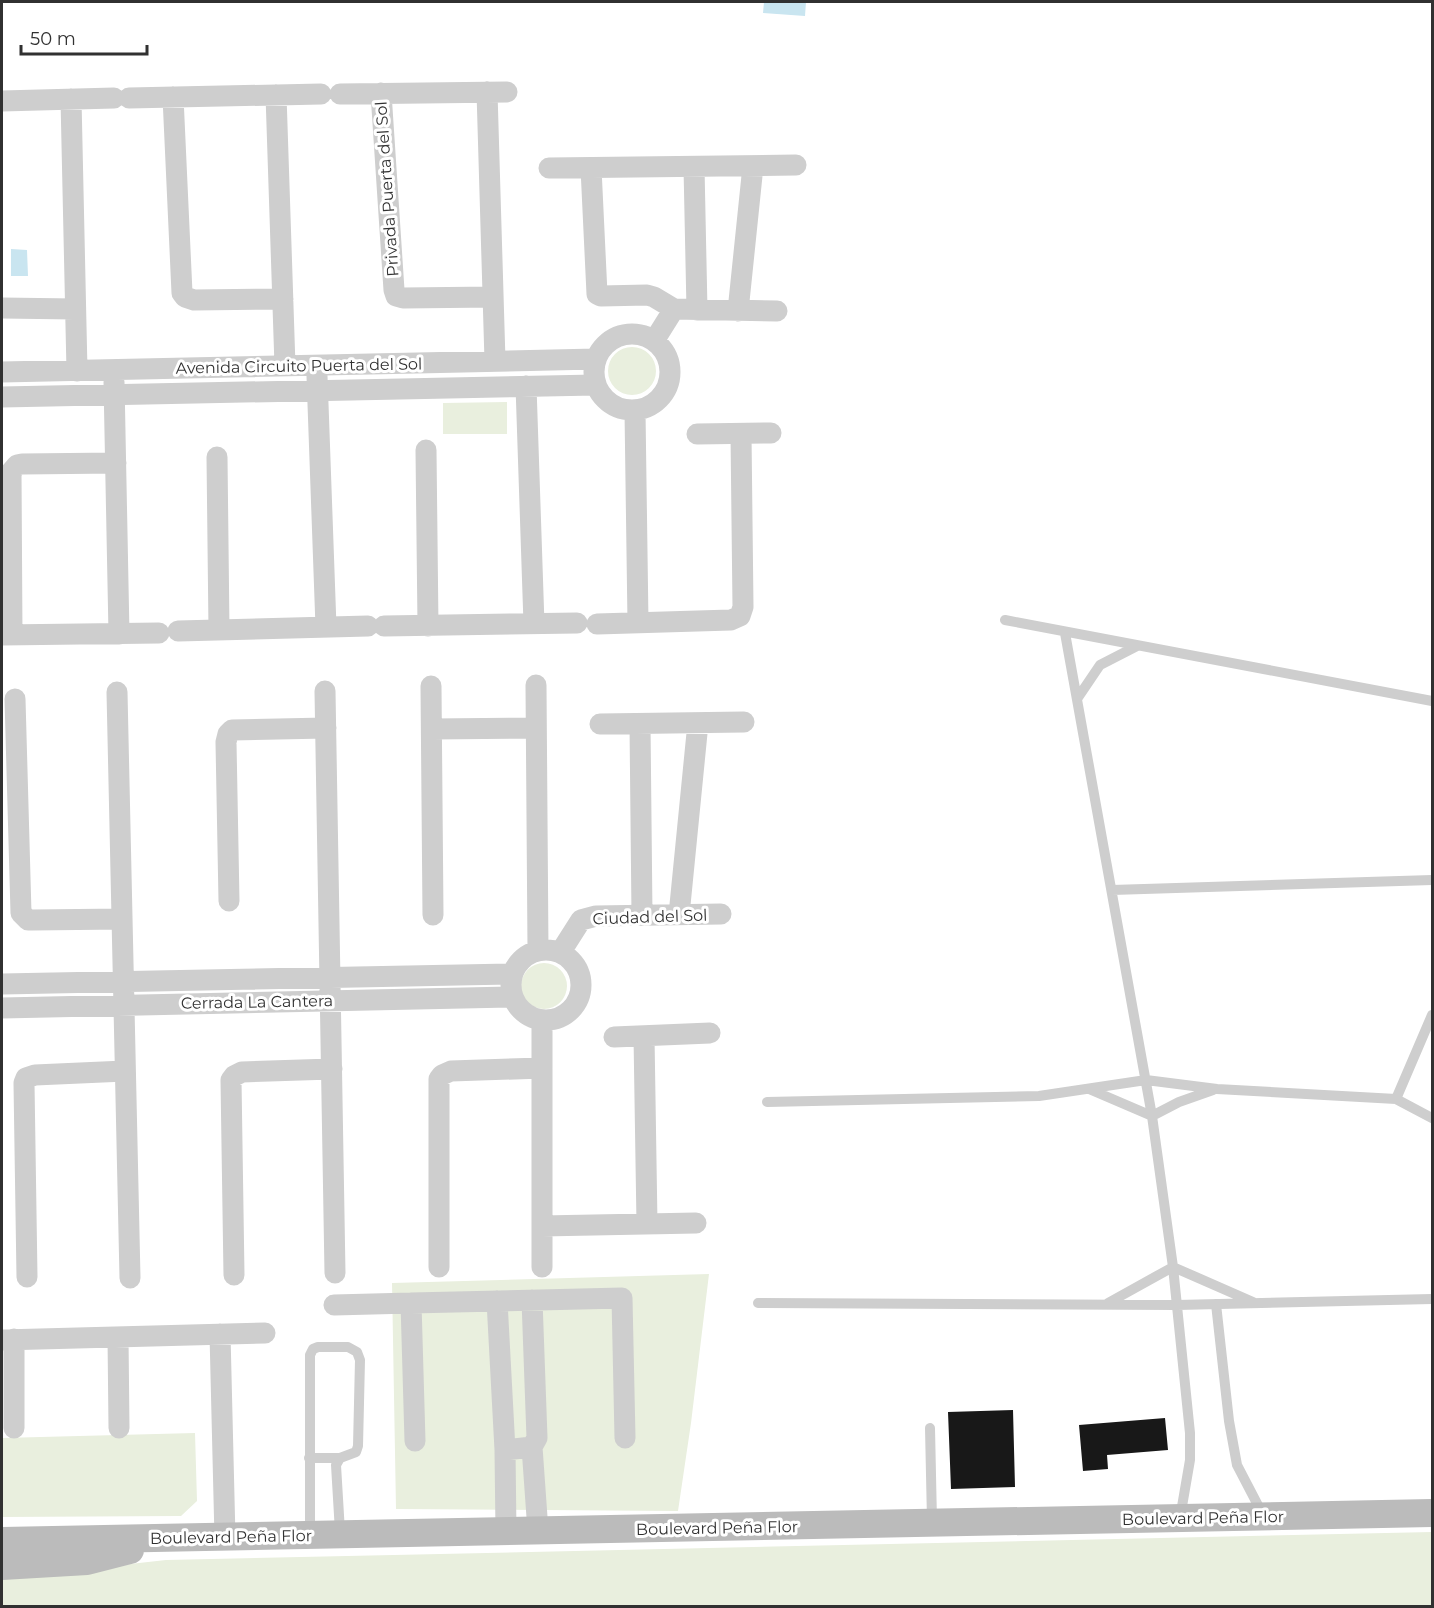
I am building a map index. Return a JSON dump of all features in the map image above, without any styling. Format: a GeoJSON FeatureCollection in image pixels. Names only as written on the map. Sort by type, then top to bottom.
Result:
{"type":"FeatureCollection","features":[{"type":"Feature","properties":{"kind":"main road","name":"Boulevard Peña Flor"},"geometry":{"type":"LineString","coordinates":[[2,1541],[1432,1513]]}},
{"type":"Feature","properties":{"kind":"main road"},"geometry":{"type":"LineString","coordinates":[[2,1536],[31,1541]]}},
{"type":"Feature","properties":{"kind":"main road"},"geometry":{"type":"LineString","coordinates":[[2,1566],[87,1561],[169,1539]]}},
{"type":"Feature","properties":{"kind":"street","name":"Privada Puerta del Sol"},"geometry":{"type":"LineString","coordinates":[[2,101],[497,92],[493,297],[495,361]]}},
{"type":"Feature","properties":{"kind":"street","name":"Privada Puerta del Sol"},"geometry":{"type":"LineString","coordinates":[[381,93],[396,296],[403,298],[493,297]]}},
{"type":"Feature","properties":{"kind":"street"},"geometry":{"type":"LineString","coordinates":[[276,95],[285,366]]}},
{"type":"Feature","properties":{"kind":"street"},"geometry":{"type":"LineString","coordinates":[[173,97],[182,293],[185,297],[194,300],[283,299]]}},
{"type":"Feature","properties":{"kind":"street"},"geometry":{"type":"LineString","coordinates":[[71,99],[77,371]]}},
{"type":"Feature","properties":{"kind":"street"},"geometry":{"type":"LineString","coordinates":[[549,168],[795,165]]}},
{"type":"Feature","properties":{"kind":"street"},"geometry":{"type":"LineString","coordinates":[[738,311],[753,166]]}},
{"type":"Feature","properties":{"kind":"street"},"geometry":{"type":"LineString","coordinates":[[694,167],[697,310]]}},
{"type":"Feature","properties":{"kind":"street"},"geometry":{"type":"LineString","coordinates":[[591,168],[597,294],[601,296],[647,295],[674,309],[777,311]]}},
{"type":"Feature","properties":{"kind":"street"},"geometry":{"type":"LineString","coordinates":[[2,308],[75,309]]}},
{"type":"Feature","properties":{"kind":"street"},"geometry":{"type":"LineString","coordinates":[[654,341],[674,309]]}},
{"type":"Feature","properties":{"kind":"street"},"geometry":{"type":"LineString","coordinates":[[636,334],[654,341],[666,355],[670,367],[670,380],[666,391],[658,401],[647,408],[635,411],[622,410],[611,404],[602,396],[593,372],[602,348],[623,335],[636,334]]}},
{"type":"Feature","properties":{"kind":"street","name":"Avenida Circuito Puerta del Sol"},"geometry":{"type":"LineString","coordinates":[[2,372],[596,359]]}},
{"type":"Feature","properties":{"kind":"street"},"geometry":{"type":"LineString","coordinates":[[317,365],[326,627]]}},
{"type":"Feature","properties":{"kind":"street"},"geometry":{"type":"LineString","coordinates":[[113,370],[119,634]]}},
{"type":"Feature","properties":{"kind":"street","name":"Avenida Circuito Puerta del Sol"},"geometry":{"type":"LineString","coordinates":[[2,397],[596,385]]}},
{"type":"Feature","properties":{"kind":"street"},"geometry":{"type":"LineString","coordinates":[[526,386],[534,624]]}},
{"type":"Feature","properties":{"kind":"street"},"geometry":{"type":"LineString","coordinates":[[635,411],[638,623]]}},
{"type":"Feature","properties":{"kind":"street"},"geometry":{"type":"LineString","coordinates":[[697,434],[771,432]]}},
{"type":"Feature","properties":{"kind":"street"},"geometry":{"type":"LineString","coordinates":[[116,463],[22,464],[17,465],[11,472],[7,634],[119,634],[326,627],[587,624],[736,619],[742,612],[741,434]]}},
{"type":"Feature","properties":{"kind":"street"},"geometry":{"type":"LineString","coordinates":[[426,450],[428,626]]}},
{"type":"Feature","properties":{"kind":"street"},"geometry":{"type":"LineString","coordinates":[[217,457],[219,630]]}},
{"type":"Feature","properties":{"kind":"street"},"geometry":{"type":"LineString","coordinates":[[536,685],[538,950]]}},
{"type":"Feature","properties":{"kind":"street"},"geometry":{"type":"LineString","coordinates":[[431,686],[433,915]]}},
{"type":"Feature","properties":{"kind":"street"},"geometry":{"type":"LineString","coordinates":[[325,691],[335,1273]]}},
{"type":"Feature","properties":{"kind":"street"},"geometry":{"type":"LineString","coordinates":[[117,692],[130,1278]]}},
{"type":"Feature","properties":{"kind":"street"},"geometry":{"type":"LineString","coordinates":[[15,699],[21,913],[23,917],[33,920],[122,918]]}},
{"type":"Feature","properties":{"kind":"street"},"geometry":{"type":"LineString","coordinates":[[600,724],[744,722]]}},
{"type":"Feature","properties":{"kind":"street"},"geometry":{"type":"LineString","coordinates":[[679,915],[698,723]]}},
{"type":"Feature","properties":{"kind":"street"},"geometry":{"type":"LineString","coordinates":[[640,724],[642,915]]}},
{"type":"Feature","properties":{"kind":"street"},"geometry":{"type":"LineString","coordinates":[[229,901],[226,741],[228,734],[232,730],[326,728]]}},
{"type":"Feature","properties":{"kind":"street"},"geometry":{"type":"LineString","coordinates":[[432,729],[536,728]]}},
{"type":"Feature","properties":{"kind":"street","name":"Ciudad del Sol"},"geometry":{"type":"LineString","coordinates":[[560,953],[581,920],[596,916],[721,914]]}},
{"type":"Feature","properties":{"kind":"street"},"geometry":{"type":"LineString","coordinates":[[538,950],[560,953],[573,962],[580,978],[580,994],[572,1009],[559,1018],[542,1021],[524,1013],[512,997],[512,974],[522,959],[538,950]]}},
{"type":"Feature","properties":{"kind":"street","name":"Cerrada La Cantera"},"geometry":{"type":"LineString","coordinates":[[2,984],[512,974]]}},
{"type":"Feature","properties":{"kind":"street","name":"Cerrada La Cantera"},"geometry":{"type":"LineString","coordinates":[[2,1008],[512,997]]}},
{"type":"Feature","properties":{"kind":"street"},"geometry":{"type":"LineString","coordinates":[[542,1021],[542,1267]]}},
{"type":"Feature","properties":{"kind":"street"},"geometry":{"type":"LineString","coordinates":[[614,1036],[710,1033]]}},
{"type":"Feature","properties":{"kind":"street"},"geometry":{"type":"LineString","coordinates":[[644,1036],[647,1224]]}},
{"type":"Feature","properties":{"kind":"street"},"geometry":{"type":"LineString","coordinates":[[439,1267],[439,1079],[451,1071],[542,1068]]}},
{"type":"Feature","properties":{"kind":"street"},"geometry":{"type":"LineString","coordinates":[[234,1275],[231,1080],[243,1072],[332,1070]]}},
{"type":"Feature","properties":{"kind":"street"},"geometry":{"type":"LineString","coordinates":[[27,1277],[24,1083],[26,1078],[35,1075],[125,1071]]}},
{"type":"Feature","properties":{"kind":"street"},"geometry":{"type":"LineString","coordinates":[[542,1226],[696,1223]]}},
{"type":"Feature","properties":{"kind":"street"},"geometry":{"type":"LineString","coordinates":[[334,1305],[622,1298],[625,1438]]}},
{"type":"Feature","properties":{"kind":"street"},"geometry":{"type":"LineString","coordinates":[[532,1300],[537,1438],[532,1447],[538,1532]]}},
{"type":"Feature","properties":{"kind":"street"},"geometry":{"type":"LineString","coordinates":[[497,1301],[507,1532]]}},
{"type":"Feature","properties":{"kind":"street"},"geometry":{"type":"LineString","coordinates":[[411,1303],[415,1441]]}},
{"type":"Feature","properties":{"kind":"street"},"geometry":{"type":"LineString","coordinates":[[14,1428],[8,1339],[265,1333]]}},
{"type":"Feature","properties":{"kind":"street"},"geometry":{"type":"LineString","coordinates":[[220,1334],[225,1538]]}},
{"type":"Feature","properties":{"kind":"street"},"geometry":{"type":"LineString","coordinates":[[118,1337],[119,1428]]}},
{"type":"Feature","properties":{"kind":"street"},"geometry":{"type":"LineString","coordinates":[[505,1450],[532,1447]]}},
{"type":"Feature","properties":{"kind":"lane"},"geometry":{"type":"LineString","coordinates":[[1005,620],[1432,701]]}},
{"type":"Feature","properties":{"kind":"lane"},"geometry":{"type":"LineString","coordinates":[[1065,633],[1146,1080],[1173,1267],[1190,1433],[1190,1460],[1180,1518]]}},
{"type":"Feature","properties":{"kind":"lane"},"geometry":{"type":"LineString","coordinates":[[1077,699],[1100,665],[1137,646]]}},
{"type":"Feature","properties":{"kind":"lane"},"geometry":{"type":"LineString","coordinates":[[1112,890],[1432,880]]}},
{"type":"Feature","properties":{"kind":"lane"},"geometry":{"type":"LineString","coordinates":[[1396,1099],[1432,1015]]}},
{"type":"Feature","properties":{"kind":"lane"},"geometry":{"type":"LineString","coordinates":[[767,1102],[1039,1096],[1146,1080],[1217,1089],[1396,1099],[1432,1118]]}},
{"type":"Feature","properties":{"kind":"lane"},"geometry":{"type":"LineString","coordinates":[[1089,1089],[1152,1116]]}},
{"type":"Feature","properties":{"kind":"lane"},"geometry":{"type":"LineString","coordinates":[[1152,1116],[1179,1102],[1217,1089]]}},
{"type":"Feature","properties":{"kind":"lane"},"geometry":{"type":"LineString","coordinates":[[1173,1267],[1256,1304]]}},
{"type":"Feature","properties":{"kind":"lane"},"geometry":{"type":"LineString","coordinates":[[1106,1305],[1173,1267]]}},
{"type":"Feature","properties":{"kind":"lane"},"geometry":{"type":"LineString","coordinates":[[758,1303],[1177,1305],[1432,1299]]}},
{"type":"Feature","properties":{"kind":"lane"},"geometry":{"type":"LineString","coordinates":[[1216,1304],[1229,1421],[1237,1465],[1264,1516]]}},
{"type":"Feature","properties":{"kind":"lane"},"geometry":{"type":"LineString","coordinates":[[309,1458],[340,1458],[356,1452],[360,1360],[357,1352],[348,1347],[318,1347],[313,1349],[310,1355],[309,1458],[310,1536]]}},
{"type":"Feature","properties":{"kind":"lane"},"geometry":{"type":"LineString","coordinates":[[930,1428],[932,1523]]}},
{"type":"Feature","properties":{"kind":"lane"},"geometry":{"type":"LineString","coordinates":[[340,1458],[336,1465],[340,1536]]}},
{"type":"Feature","properties":{"kind":"green space"},"geometry":{"type":"Polygon","coordinates":[[[627,347],[637,347],[652,357],[656,371],[655,380],[646,391],[637,395],[627,395],[612,385],[608,376],[608,366],[618,351],[627,347]]]}},
{"type":"Feature","properties":{"kind":"green space"},"geometry":{"type":"Polygon","coordinates":[[[507,402],[507,434],[443,434],[443,403],[507,402]]]}},
{"type":"Feature","properties":{"kind":"green space"},"geometry":{"type":"Polygon","coordinates":[[[544,963],[560,970],[567,986],[560,1002],[544,1009],[528,1002],[521,986],[528,970],[544,963]]]}},
{"type":"Feature","properties":{"kind":"green space"},"geometry":{"type":"Polygon","coordinates":[[[709,1274],[678,1511],[396,1509],[392,1283],[709,1274]]]}},
{"type":"Feature","properties":{"kind":"green space"},"geometry":{"type":"Polygon","coordinates":[[[195,1433],[197,1501],[181,1516],[2,1517],[2,1438],[195,1433]]]}},
{"type":"Feature","properties":{"kind":"green space"},"geometry":{"type":"Polygon","coordinates":[[[1432,1532],[1432,1606],[2,1606],[2,1574],[166,1560],[1432,1532]]]}},
{"type":"Feature","properties":{"kind":"water"},"geometry":{"type":"Polygon","coordinates":[[[764,2],[806,2],[805,16],[763,13],[764,2]]]}},
{"type":"Feature","properties":{"kind":"water"},"geometry":{"type":"Polygon","coordinates":[[[11,249],[27,250],[28,276],[11,276],[11,249]]]}},
{"type":"Feature","properties":{"kind":"building"},"geometry":{"type":"Polygon","coordinates":[[[1013,1410],[1015,1487],[951,1489],[948,1412],[1013,1410]]]}},
{"type":"Feature","properties":{"kind":"building"},"geometry":{"type":"Polygon","coordinates":[[[1165,1418],[1168,1450],[1107,1455],[1108,1469],[1083,1471],[1079,1425],[1165,1418]]]}}]}
